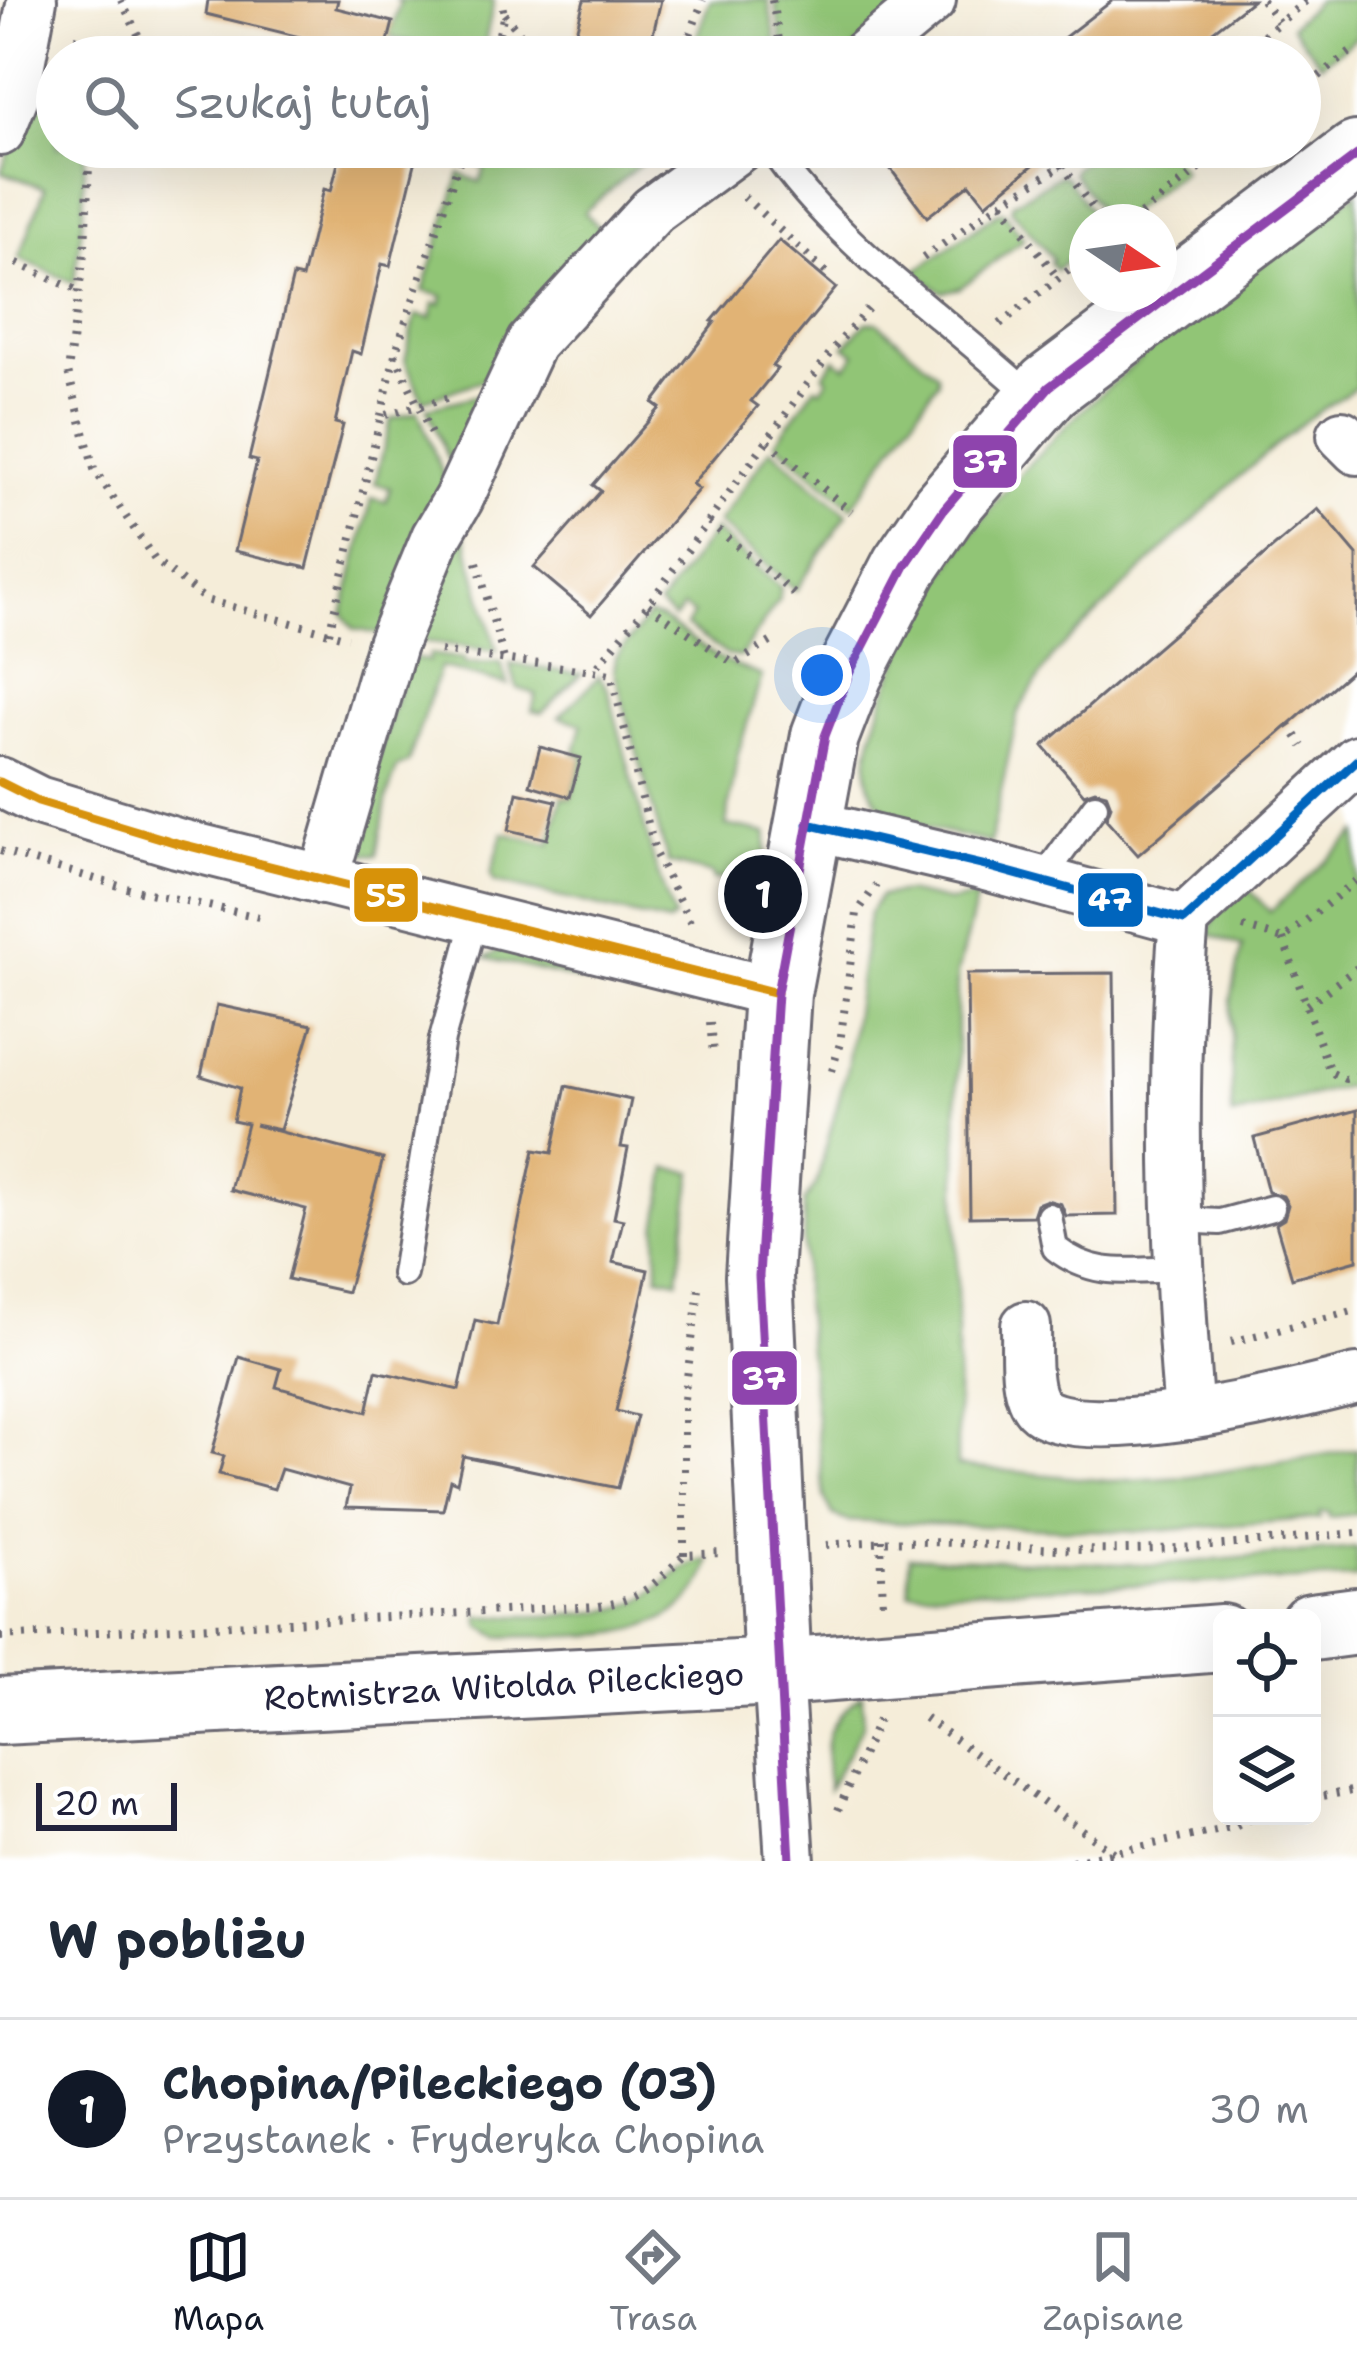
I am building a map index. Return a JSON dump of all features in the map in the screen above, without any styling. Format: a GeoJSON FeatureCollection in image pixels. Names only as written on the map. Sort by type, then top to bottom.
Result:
{"type":"FeatureCollection","features":[{"type":"Feature","properties":{"kind":"street"},"geometry":{"type":"LineString","coordinates":[[0,131],[14,96],[32,0]]}},
{"type":"Feature","properties":{"kind":"street"},"geometry":{"type":"LineString","coordinates":[[887,36],[931,0]]}},
{"type":"Feature","properties":{"kind":"street"},"geometry":{"type":"LineString","coordinates":[[790,1861],[759,1276],[777,993],[825,736],[875,618],[905,566],[944,509],[1048,387],[1357,155]]}},
{"type":"Feature","properties":{"kind":"street"},"geometry":{"type":"LineString","coordinates":[[323,880],[392,644],[436,537],[531,344],[653,210],[711,168]]}},
{"type":"Feature","properties":{"kind":"street"},"geometry":{"type":"LineString","coordinates":[[1189,1415],[1178,1220],[1178,991],[1203,920],[1334,759]]}},
{"type":"Feature","properties":{"kind":"street"},"geometry":{"type":"LineString","coordinates":[[0,782],[38,801],[98,819],[777,993]]}},
{"type":"Feature","properties":{"kind":"street"},"geometry":{"type":"LineString","coordinates":[[808,824],[1203,920]]}},
{"type":"Feature","properties":{"kind":"street"},"geometry":{"type":"LineString","coordinates":[[1026,1326],[1028,1380],[1035,1405],[1052,1419],[1101,1422],[1189,1415],[1248,1407],[1357,1379]]}},
{"type":"Feature","properties":{"kind":"street"},"geometry":{"type":"LineString","coordinates":[[1321,1626],[1357,1621]]}},
{"type":"Feature","properties":{"kind":"street","name":"Rotmistrza Witolda Pileckiego"},"geometry":{"type":"LineString","coordinates":[[0,1711],[778,1672],[1213,1639]]}},
{"type":"Feature","properties":{"kind":"lane"},"geometry":{"type":"LineString","coordinates":[[784,168],[897,280],[1036,401]]}},
{"type":"Feature","properties":{"kind":"lane"},"geometry":{"type":"LineString","coordinates":[[1041,881],[1094,806]]}},
{"type":"Feature","properties":{"kind":"lane"},"geometry":{"type":"LineString","coordinates":[[404,1274],[442,1039],[476,916]]}},
{"type":"Feature","properties":{"kind":"lane"},"geometry":{"type":"LineString","coordinates":[[1178,1220],[1220,1222],[1272,1208]]}},
{"type":"Feature","properties":{"kind":"lane"},"geometry":{"type":"LineString","coordinates":[[1049,1216],[1055,1248],[1075,1264],[1093,1270],[1180,1269]]}},
{"type":"Feature","properties":{"kind":"path"},"geometry":{"type":"LineString","coordinates":[[121,0],[139,36]]}},
{"type":"Feature","properties":{"kind":"path"},"geometry":{"type":"LineString","coordinates":[[498,36],[504,14],[501,0]]}},
{"type":"Feature","properties":{"kind":"path"},"geometry":{"type":"LineString","coordinates":[[690,36],[703,0]]}},
{"type":"Feature","properties":{"kind":"path"},"geometry":{"type":"LineString","coordinates":[[772,0],[778,36]]}},
{"type":"Feature","properties":{"kind":"path"},"geometry":{"type":"LineString","coordinates":[[1262,0],[1279,23]]}},
{"type":"Feature","properties":{"kind":"path"},"geometry":{"type":"LineString","coordinates":[[1262,36],[1306,0]]}},
{"type":"Feature","properties":{"kind":"path"},"geometry":{"type":"LineString","coordinates":[[504,14],[522,36]]}},
{"type":"Feature","properties":{"kind":"path"},"geometry":{"type":"LineString","coordinates":[[1321,75],[1357,47]]}},
{"type":"Feature","properties":{"kind":"path"},"geometry":{"type":"LineString","coordinates":[[88,168],[68,372],[94,469],[155,560],[206,600],[361,642],[611,674],[656,855],[715,977]]}},
{"type":"Feature","properties":{"kind":"path"},"geometry":{"type":"LineString","coordinates":[[329,633],[395,354],[457,168]]}},
{"type":"Feature","properties":{"kind":"path"},"geometry":{"type":"LineString","coordinates":[[593,671],[709,522],[833,349],[897,280],[1001,202],[1057,168]]}},
{"type":"Feature","properties":{"kind":"path"},"geometry":{"type":"LineString","coordinates":[[1064,168],[1090,204]]}},
{"type":"Feature","properties":{"kind":"path"},"geometry":{"type":"LineString","coordinates":[[1187,168],[1192,175]]}},
{"type":"Feature","properties":{"kind":"path"},"geometry":{"type":"LineString","coordinates":[[1154,204],[1201,168]]}},
{"type":"Feature","properties":{"kind":"path"},"geometry":{"type":"LineString","coordinates":[[1001,202],[1058,278]]}},
{"type":"Feature","properties":{"kind":"path"},"geometry":{"type":"LineString","coordinates":[[17,263],[79,291]]}},
{"type":"Feature","properties":{"kind":"path"},"geometry":{"type":"LineString","coordinates":[[381,416],[513,381]]}},
{"type":"Feature","properties":{"kind":"path"},"geometry":{"type":"LineString","coordinates":[[768,442],[851,512]]}},
{"type":"Feature","properties":{"kind":"path"},"geometry":{"type":"LineString","coordinates":[[709,522],[795,595]]}},
{"type":"Feature","properties":{"kind":"path"},"geometry":{"type":"LineString","coordinates":[[647,605],[734,664],[777,638]]}},
{"type":"Feature","properties":{"kind":"path"},"geometry":{"type":"LineString","coordinates":[[1288,725],[1334,759]]}},
{"type":"Feature","properties":{"kind":"path"},"geometry":{"type":"LineString","coordinates":[[1283,939],[1357,880]]}},
{"type":"Feature","properties":{"kind":"path"},"geometry":{"type":"LineString","coordinates":[[1203,920],[1283,939]]}},
{"type":"Feature","properties":{"kind":"path"},"geometry":{"type":"LineString","coordinates":[[1283,939],[1330,1072],[1346,1079],[1357,1076]]}},
{"type":"Feature","properties":{"kind":"path"},"geometry":{"type":"LineString","coordinates":[[1306,1005],[1357,968]]}},
{"type":"Feature","properties":{"kind":"path"},"geometry":{"type":"LineString","coordinates":[[1218,1346],[1357,1310]]}},
{"type":"Feature","properties":{"kind":"path"},"geometry":{"type":"LineString","coordinates":[[0,1637],[599,1606],[628,1601],[654,1585],[684,1555],[881,1539],[1084,1550],[1168,1549],[1357,1533]]}},
{"type":"Feature","properties":{"kind":"path"},"geometry":{"type":"LineString","coordinates":[[916,1712],[1114,1853]]}},
{"type":"Feature","properties":{"kind":"path"},"geometry":{"type":"LineString","coordinates":[[1321,1796],[1357,1790]]}},
{"type":"Feature","properties":{"kind":"path"},"geometry":{"type":"LineString","coordinates":[[1072,1861],[1238,1825]]}},
{"type":"Feature","properties":{"kind":"green space"},"geometry":{"type":"Polygon","coordinates":[[[397,0],[494,0],[486,36],[389,36],[397,0]]]}},
{"type":"Feature","properties":{"kind":"green space"},"geometry":{"type":"Polygon","coordinates":[[[710,0],[768,0],[775,36],[697,36],[710,0]]]}},
{"type":"Feature","properties":{"kind":"green space"},"geometry":{"type":"Polygon","coordinates":[[[775,0],[914,0],[870,36],[781,36],[775,0]]]}},
{"type":"Feature","properties":{"kind":"green space"},"geometry":{"type":"Polygon","coordinates":[[[1318,0],[1357,0],[1357,37],[1321,64],[1321,36],[1299,36],[1291,26],[1318,0]]]}},
{"type":"Feature","properties":{"kind":"green space"},"geometry":{"type":"Polygon","coordinates":[[[31,91],[36,92],[36,168],[84,168],[74,283],[19,258],[45,188],[1,172],[31,91]]]}},
{"type":"Feature","properties":{"kind":"green space"},"geometry":{"type":"Polygon","coordinates":[[[485,168],[636,168],[584,212],[609,238],[504,373],[423,401],[405,360],[416,315],[431,318],[434,303],[441,304],[443,296],[423,291],[460,174],[480,182],[485,168]]]}},
{"type":"Feature","properties":{"kind":"green space"},"geometry":{"type":"Polygon","coordinates":[[[1075,168],[1183,171],[1139,204],[1095,204],[1073,173],[1075,168]]]}},
{"type":"Feature","properties":{"kind":"green space"},"geometry":{"type":"Polygon","coordinates":[[[1060,175],[1085,204],[1069,204],[1069,260],[1056,270],[1050,262],[1053,259],[1011,209],[1013,203],[1060,175]]]}},
{"type":"Feature","properties":{"kind":"green space"},"geometry":{"type":"Polygon","coordinates":[[[1357,192],[1357,387],[1306,420],[1240,476],[1053,656],[1018,712],[990,843],[922,827],[886,809],[868,778],[878,716],[913,629],[958,552],[1013,482],[1074,418],[1141,358],[1357,192]]]}},
{"type":"Feature","properties":{"kind":"green space"},"geometry":{"type":"Polygon","coordinates":[[[1004,212],[1024,239],[960,288],[942,292],[914,272],[1004,212]]]}},
{"type":"Feature","properties":{"kind":"green space"},"geometry":{"type":"Polygon","coordinates":[[[866,322],[877,322],[937,373],[938,381],[852,507],[776,442],[816,386],[821,389],[835,359],[846,367],[856,354],[845,346],[866,322]]]}},
{"type":"Feature","properties":{"kind":"green space"},"geometry":{"type":"Polygon","coordinates":[[[495,391],[454,475],[427,408],[495,391]]]}},
{"type":"Feature","properties":{"kind":"green space"},"geometry":{"type":"Polygon","coordinates":[[[418,411],[446,482],[383,635],[354,629],[343,614],[372,498],[386,502],[390,488],[375,483],[391,419],[418,411]]]}},
{"type":"Feature","properties":{"kind":"green space"},"geometry":{"type":"Polygon","coordinates":[[[771,448],[847,514],[796,590],[718,523],[771,448]]]}},
{"type":"Feature","properties":{"kind":"green space"},"geometry":{"type":"Polygon","coordinates":[[[459,515],[497,651],[406,639],[459,515]]]}},
{"type":"Feature","properties":{"kind":"green space"},"geometry":{"type":"Polygon","coordinates":[[[714,530],[781,588],[778,601],[740,657],[727,655],[686,626],[693,614],[683,607],[674,619],[659,605],[714,530]]]}},
{"type":"Feature","properties":{"kind":"green space"},"geometry":{"type":"Polygon","coordinates":[[[649,615],[723,661],[762,676],[738,753],[726,825],[767,833],[766,878],[713,879],[713,874],[668,863],[614,670],[616,657],[649,615]]]}},
{"type":"Feature","properties":{"kind":"green space"},"geometry":{"type":"Polygon","coordinates":[[[411,652],[413,658],[429,661],[430,654],[464,659],[464,664],[501,663],[508,685],[440,667],[408,763],[397,768],[387,797],[377,855],[357,853],[353,835],[411,652]]]}},
{"type":"Feature","properties":{"kind":"green space"},"geometry":{"type":"Polygon","coordinates":[[[510,664],[581,674],[542,713],[532,711],[536,694],[517,688],[510,664]]]}},
{"type":"Feature","properties":{"kind":"green space"},"geometry":{"type":"Polygon","coordinates":[[[599,676],[608,689],[656,869],[674,918],[668,923],[495,882],[491,875],[503,833],[550,844],[562,797],[571,799],[584,755],[575,753],[582,724],[559,717],[599,676]]]}},
{"type":"Feature","properties":{"kind":"green space"},"geometry":{"type":"Polygon","coordinates":[[[1357,833],[1357,1084],[1232,1116],[1231,1000],[1242,946],[1208,934],[1217,914],[1246,886],[1270,912],[1357,833]]]}},
{"type":"Feature","properties":{"kind":"green space"},"geometry":{"type":"Polygon","coordinates":[[[906,892],[951,902],[977,897],[957,974],[957,1466],[1109,1481],[1190,1477],[1357,1449],[1357,1514],[1329,1517],[1329,1512],[1320,1512],[1320,1518],[1142,1532],[848,1521],[833,1515],[824,1497],[803,1293],[804,1201],[816,1185],[847,1068],[869,913],[880,896],[906,892]]]}},
{"type":"Feature","properties":{"kind":"green space"},"geometry":{"type":"Polygon","coordinates":[[[500,950],[676,991],[677,1003],[485,958],[500,950]]]}},
{"type":"Feature","properties":{"kind":"green space"},"geometry":{"type":"Polygon","coordinates":[[[668,1168],[693,1172],[678,1280],[658,1276],[657,1227],[668,1168]]]}},
{"type":"Feature","properties":{"kind":"green space"},"geometry":{"type":"Polygon","coordinates":[[[1357,1548],[1357,1578],[909,1592],[909,1557],[1156,1565],[1357,1548]]]}},
{"type":"Feature","properties":{"kind":"green space"},"geometry":{"type":"Polygon","coordinates":[[[710,1560],[697,1590],[678,1610],[653,1624],[592,1635],[499,1637],[481,1626],[479,1617],[575,1614],[630,1605],[688,1566],[710,1560]]]}},
{"type":"Feature","properties":{"kind":"green space"},"geometry":{"type":"Polygon","coordinates":[[[862,1695],[863,1725],[828,1789],[828,1735],[839,1716],[862,1695]]]}},
{"type":"Feature","properties":{"kind":"building"},"geometry":{"type":"Polygon","coordinates":[[[208,0],[338,0],[336,8],[393,22],[389,36],[296,36],[206,14],[208,0]]]}},
{"type":"Feature","properties":{"kind":"building"},"geometry":{"type":"Polygon","coordinates":[[[584,0],[661,0],[653,36],[576,32],[584,0]]]}},
{"type":"Feature","properties":{"kind":"building"},"geometry":{"type":"Polygon","coordinates":[[[1113,0],[1253,0],[1211,36],[1066,36],[1113,0]]]}},
{"type":"Feature","properties":{"kind":"building"},"geometry":{"type":"Polygon","coordinates":[[[337,168],[414,168],[390,266],[382,264],[361,354],[352,351],[335,423],[343,425],[307,568],[235,551],[257,461],[249,459],[293,276],[302,278],[324,189],[331,191],[337,168]]]}},
{"type":"Feature","properties":{"kind":"building"},"geometry":{"type":"Polygon","coordinates":[[[890,168],[1030,168],[986,204],[970,184],[927,217],[890,168]]]}},
{"type":"Feature","properties":{"kind":"building"},"geometry":{"type":"Polygon","coordinates":[[[779,240],[836,288],[772,366],[777,369],[751,401],[758,406],[692,484],[699,489],[591,615],[534,567],[601,491],[593,485],[660,408],[653,403],[779,240]]]}},
{"type":"Feature","properties":{"kind":"building"},"geometry":{"type":"Polygon","coordinates":[[[1318,509],[1357,555],[1357,666],[1138,855],[1106,819],[1111,806],[1106,793],[1084,794],[1043,746],[1318,509]]]}},
{"type":"Feature","properties":{"kind":"building"},"geometry":{"type":"Polygon","coordinates":[[[540,747],[581,758],[570,797],[530,785],[540,747]]]}},
{"type":"Feature","properties":{"kind":"building"},"geometry":{"type":"Polygon","coordinates":[[[517,792],[556,801],[547,839],[509,830],[517,792]]]}},
{"type":"Feature","properties":{"kind":"building"},"geometry":{"type":"Polygon","coordinates":[[[1114,973],[1117,1215],[1066,1216],[1061,1204],[1047,1200],[1037,1204],[1033,1216],[970,1217],[967,974],[1114,973]]]}},
{"type":"Feature","properties":{"kind":"building"},"geometry":{"type":"Polygon","coordinates":[[[217,1005],[312,1025],[280,1130],[255,1125],[383,1159],[347,1292],[288,1279],[306,1209],[230,1190],[247,1124],[233,1121],[240,1088],[201,1076],[217,1005]]]}},
{"type":"Feature","properties":{"kind":"building"},"geometry":{"type":"Polygon","coordinates":[[[566,1086],[631,1100],[621,1147],[628,1148],[614,1218],[623,1220],[613,1262],[648,1270],[616,1411],[637,1416],[618,1488],[463,1456],[457,1483],[450,1480],[443,1510],[346,1507],[350,1488],[281,1469],[274,1489],[219,1474],[224,1456],[212,1453],[239,1357],[281,1369],[276,1387],[367,1412],[376,1371],[459,1390],[475,1320],[497,1325],[534,1150],[552,1153],[566,1086]]]}},
{"type":"Feature","properties":{"kind":"building"},"geometry":{"type":"Polygon","coordinates":[[[1357,1110],[1357,1260],[1292,1278],[1276,1224],[1284,1219],[1288,1205],[1283,1196],[1268,1192],[1254,1138],[1357,1110]]]}},
{"type":"Feature","properties":{"kind":"transit line","name":"37"},"geometry":{"type":"LineString","coordinates":[[790,1861],[759,1276],[777,993],[825,736],[849,674],[905,566],[944,509],[1049,387],[1357,155]]}},
{"type":"Feature","properties":{"kind":"transit line","name":"47"},"geometry":{"type":"LineString","coordinates":[[808,824],[1184,920],[1357,760]]}},
{"type":"Feature","properties":{"kind":"transit line","name":"55"},"geometry":{"type":"LineString","coordinates":[[0,782],[38,801],[177,843],[777,993]]}},
{"type":"Feature","properties":{"kind":"place","name":"Chopina/Pileckiego (03)"},"geometry":{"type":"Point","coordinates":[763,894]}}]}
